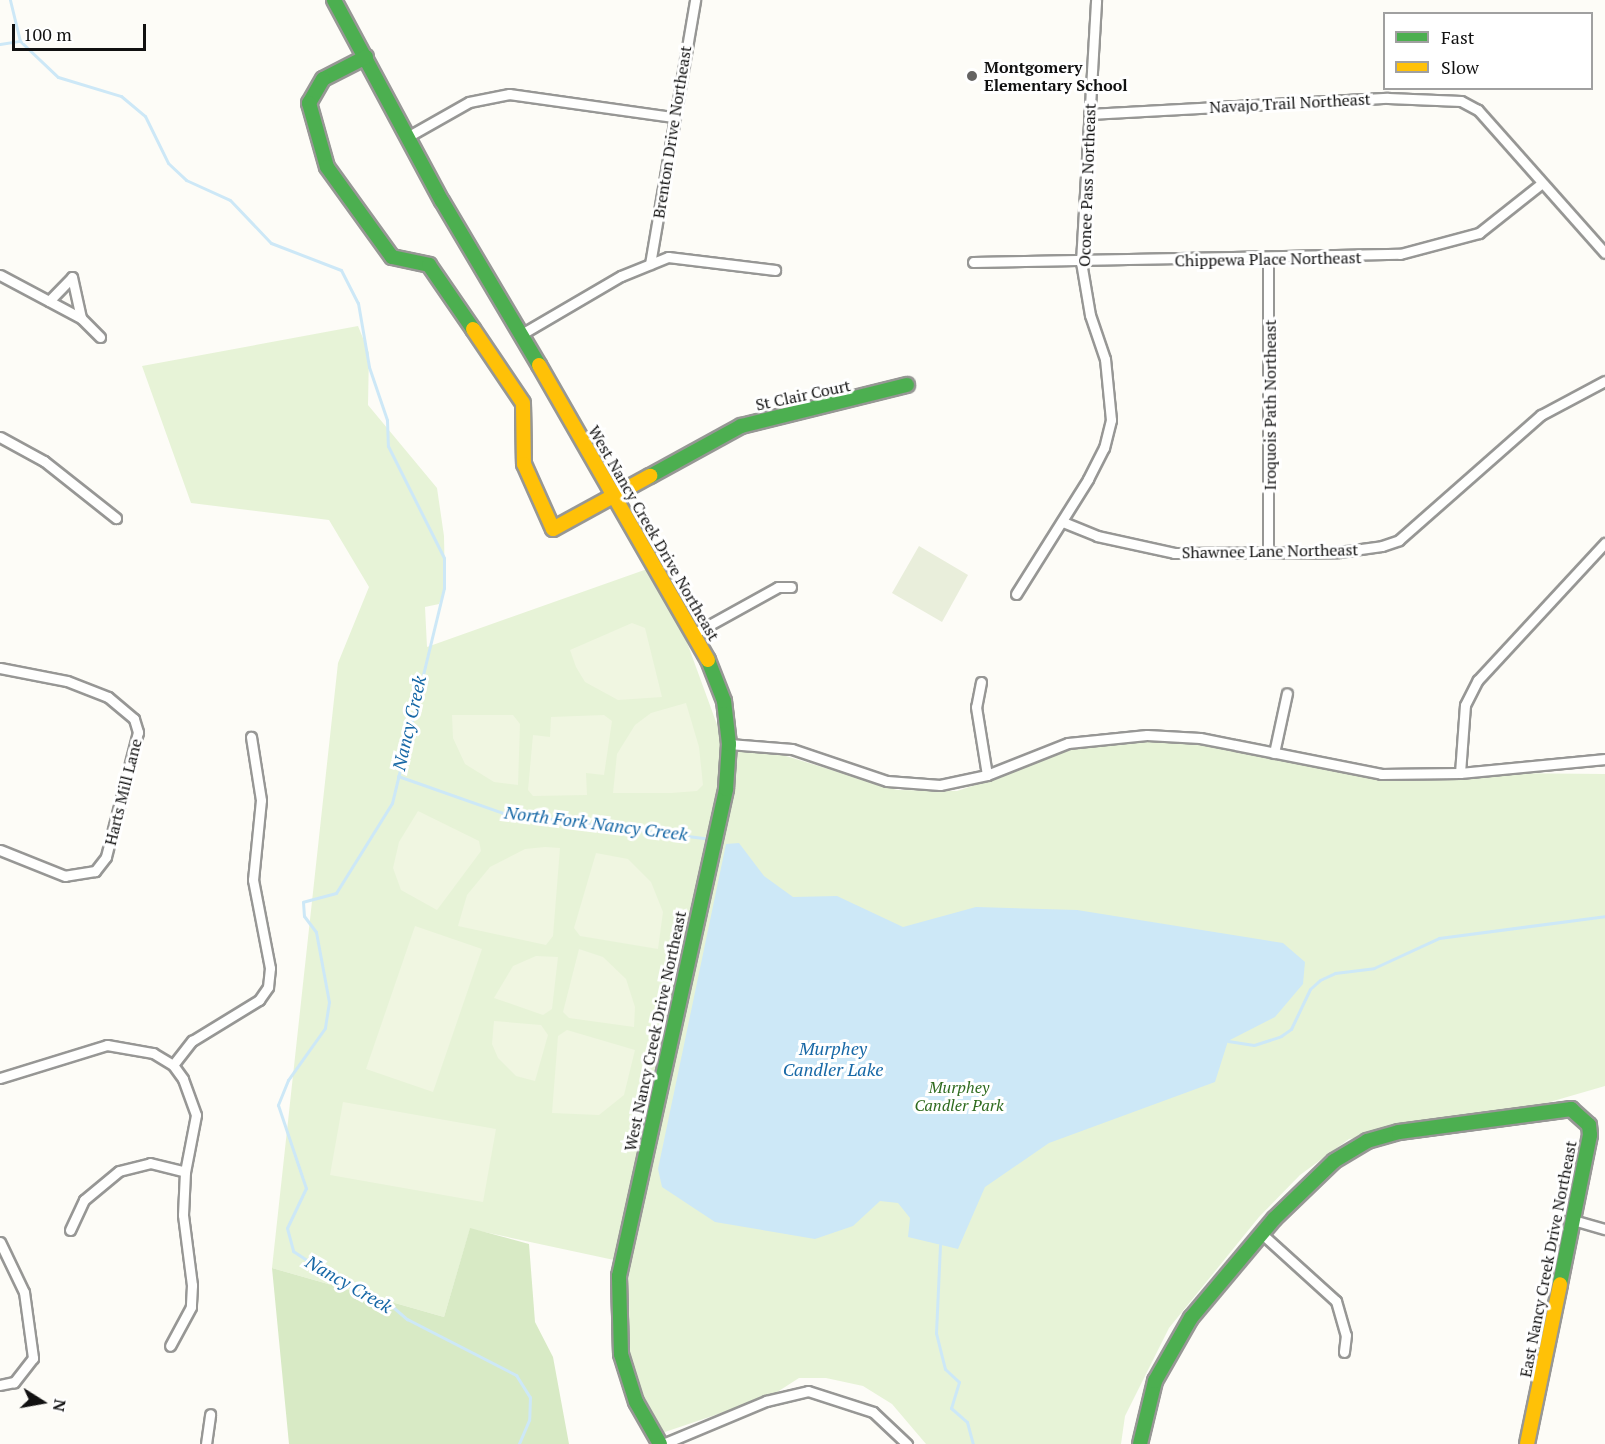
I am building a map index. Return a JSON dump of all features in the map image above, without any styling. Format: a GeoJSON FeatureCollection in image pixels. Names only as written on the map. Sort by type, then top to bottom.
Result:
{"type":"FeatureCollection","features":[{"type":"Feature","properties":{"kind":"street","name":"West Nancy Creek Drive Northeast"},"geometry":{"type":"LineString","coordinates":[[334,0],[520,335],[695,633],[719,685],[729,744],[717,827],[619,1276],[621,1354],[636,1402],[661,1444]]}},
{"type":"Feature","properties":{"kind":"street","name":"Brenton Drive Northeast"},"geometry":{"type":"LineString","coordinates":[[650,264],[673,117],[695,0]]}},
{"type":"Feature","properties":{"kind":"street","name":"Oconee Pass Northeast"},"geometry":{"type":"LineString","coordinates":[[1016,594],[1062,522],[1104,448],[1111,420],[1105,359],[1090,315],[1081,262],[1096,0]]}},
{"type":"Feature","properties":{"kind":"street","name":"St Clair Court"},"geometry":{"type":"LineString","coordinates":[[366,57],[323,79],[309,103],[327,166],[392,257],[429,265],[523,403],[524,464],[553,529],[617,498],[676,462],[763,418],[857,401],[907,386]]}},
{"type":"Feature","properties":{"kind":"street","name":"Navajo Trail Northeast"},"geometry":{"type":"LineString","coordinates":[[1089,114],[1388,93],[1461,101],[1478,110],[1605,253]]}},
{"type":"Feature","properties":{"kind":"street"},"geometry":{"type":"LineString","coordinates":[[409,136],[469,102],[509,94],[673,117]]}},
{"type":"Feature","properties":{"kind":"street","name":"Chippewa Place Northeast"},"geometry":{"type":"LineString","coordinates":[[973,262],[1371,258],[1455,243],[1497,223],[1542,183]]}},
{"type":"Feature","properties":{"kind":"street"},"geometry":{"type":"LineString","coordinates":[[520,335],[650,264],[668,257],[702,258],[775,270]]}},
{"type":"Feature","properties":{"kind":"street","name":"Iroquois Path Northeast"},"geometry":{"type":"LineString","coordinates":[[1268,259],[1268,550]]}},
{"type":"Feature","properties":{"kind":"street"},"geometry":{"type":"LineString","coordinates":[[0,275],[81,318],[100,337]]}},
{"type":"Feature","properties":{"kind":"street"},"geometry":{"type":"LineString","coordinates":[[49,301],[72,277],[81,318]]}},
{"type":"Feature","properties":{"kind":"street","name":"Shawnee Lane Northeast"},"geometry":{"type":"LineString","coordinates":[[1062,522],[1097,536],[1174,553],[1213,555],[1268,550],[1350,551],[1400,540],[1541,415],[1605,381]]}},
{"type":"Feature","properties":{"kind":"street"},"geometry":{"type":"LineString","coordinates":[[0,437],[44,461],[116,518]]}},
{"type":"Feature","properties":{"kind":"street"},"geometry":{"type":"LineString","coordinates":[[1460,773],[1465,705],[1478,680],[1605,543]]}},
{"type":"Feature","properties":{"kind":"street"},"geometry":{"type":"LineString","coordinates":[[695,633],[778,587],[791,586]]}},
{"type":"Feature","properties":{"kind":"street","name":"Harts Mill Lane"},"geometry":{"type":"LineString","coordinates":[[0,668],[67,681],[108,697],[134,719],[138,732],[106,857],[95,871],[65,876],[0,850]]}},
{"type":"Feature","properties":{"kind":"street"},"geometry":{"type":"LineString","coordinates":[[981,682],[976,707],[987,775]]}},
{"type":"Feature","properties":{"kind":"street"},"geometry":{"type":"LineString","coordinates":[[1274,753],[1287,693]]}},
{"type":"Feature","properties":{"kind":"street"},"geometry":{"type":"LineString","coordinates":[[729,744],[792,749],[911,784],[954,784],[987,775],[1068,743],[1114,736],[1178,735],[1381,774],[1460,773],[1605,759]]}},
{"type":"Feature","properties":{"kind":"street"},"geometry":{"type":"LineString","coordinates":[[173,1065],[192,1041],[259,1000],[268,987],[270,968],[253,880],[261,800],[251,737]]}},
{"type":"Feature","properties":{"kind":"street"},"geometry":{"type":"LineString","coordinates":[[0,1078],[107,1046],[153,1053],[173,1065],[196,1115],[185,1172],[191,1307],[170,1346]]}},
{"type":"Feature","properties":{"kind":"street","name":"East Nancy Creek Drive Northeast"},"geometry":{"type":"LineString","coordinates":[[1262,1234],[1334,1161],[1367,1141],[1515,1113],[1571,1109],[1589,1125],[1573,1220],[1527,1444]]}},
{"type":"Feature","properties":{"kind":"street"},"geometry":{"type":"LineString","coordinates":[[70,1230],[84,1200],[119,1171],[150,1163],[185,1172]]}},
{"type":"Feature","properties":{"kind":"street"},"geometry":{"type":"LineString","coordinates":[[1573,1220],[1605,1229]]}},
{"type":"Feature","properties":{"kind":"street"},"geometry":{"type":"LineString","coordinates":[[1140,1444],[1144,1415],[1169,1354],[1191,1318],[1262,1234],[1336,1301],[1346,1335],[1344,1352]]}},
{"type":"Feature","properties":{"kind":"street"},"geometry":{"type":"LineString","coordinates":[[0,1242],[24,1292],[33,1358],[14,1382],[0,1385]]}},
{"type":"Feature","properties":{"kind":"street"},"geometry":{"type":"LineString","coordinates":[[661,1444],[766,1401],[808,1391],[846,1399],[873,1412],[907,1444]]}},
{"type":"Feature","properties":{"kind":"street"},"geometry":{"type":"LineString","coordinates":[[206,1444],[210,1414]]}},
{"type":"Feature","properties":{"kind":"green space","name":"Murphey Candler Park"},"geometry":{"type":"Polygon","coordinates":[[[358,326],[369,353],[368,405],[437,488],[444,536],[445,589],[439,604],[425,607],[427,647],[650,568],[677,615],[727,752],[763,749],[897,790],[957,791],[1006,775],[1058,745],[1140,735],[1313,764],[1407,772],[1605,774],[1605,1086],[1536,1106],[1349,1139],[1300,1175],[1259,1217],[1169,1328],[1125,1416],[1121,1444],[926,1444],[892,1404],[863,1386],[826,1378],[799,1378],[771,1396],[662,1433],[640,1396],[628,1352],[624,1292],[628,1263],[470,1229],[444,1317],[272,1268],[338,663],[369,587],[329,520],[191,503],[142,366],[358,326]]]}},
{"type":"Feature","properties":{"kind":"green space"},"geometry":{"type":"Polygon","coordinates":[[[919,546],[968,575],[942,622],[892,593],[919,546]]]}},
{"type":"Feature","properties":{"kind":"green space"},"geometry":{"type":"Polygon","coordinates":[[[632,623],[645,628],[662,697],[618,700],[585,682],[576,667],[570,650],[632,623]]]}},
{"type":"Feature","properties":{"kind":"green space"},"geometry":{"type":"Polygon","coordinates":[[[686,703],[699,747],[703,785],[697,791],[613,793],[617,754],[635,725],[651,713],[686,703]]]}},
{"type":"Feature","properties":{"kind":"green space"},"geometry":{"type":"Polygon","coordinates":[[[452,715],[513,715],[520,724],[518,785],[494,782],[465,764],[453,738],[452,715]]]}},
{"type":"Feature","properties":{"kind":"green space"},"geometry":{"type":"Polygon","coordinates":[[[604,715],[612,721],[604,775],[586,773],[587,795],[533,796],[528,790],[533,735],[550,737],[551,717],[604,715]]]}},
{"type":"Feature","properties":{"kind":"green space"},"geometry":{"type":"Polygon","coordinates":[[[418,811],[479,841],[481,851],[437,910],[401,890],[393,868],[399,842],[418,811]]]}},
{"type":"Feature","properties":{"kind":"green space"},"geometry":{"type":"Polygon","coordinates":[[[560,848],[553,936],[546,945],[458,926],[467,895],[490,867],[525,849],[560,848]]]}},
{"type":"Feature","properties":{"kind":"green space"},"geometry":{"type":"Polygon","coordinates":[[[596,853],[628,859],[651,882],[663,912],[658,949],[580,936],[574,928],[596,853]]]}},
{"type":"Feature","properties":{"kind":"green space"},"geometry":{"type":"Polygon","coordinates":[[[415,926],[482,949],[433,1092],[366,1069],[415,926]]]}},
{"type":"Feature","properties":{"kind":"green space"},"geometry":{"type":"Polygon","coordinates":[[[579,949],[603,957],[626,979],[635,1007],[634,1027],[569,1018],[563,1012],[579,949]]]}},
{"type":"Feature","properties":{"kind":"green space"},"geometry":{"type":"Polygon","coordinates":[[[536,956],[558,957],[552,1009],[543,1015],[494,998],[513,966],[536,956]]]}},
{"type":"Feature","properties":{"kind":"green space"},"geometry":{"type":"Polygon","coordinates":[[[494,1021],[541,1025],[548,1035],[535,1081],[516,1076],[498,1058],[492,1044],[494,1021]]]}},
{"type":"Feature","properties":{"kind":"green space"},"geometry":{"type":"Polygon","coordinates":[[[567,1030],[635,1050],[624,1095],[599,1115],[552,1113],[558,1036],[567,1030]]]}},
{"type":"Feature","properties":{"kind":"green space"},"geometry":{"type":"Polygon","coordinates":[[[343,1102],[496,1129],[483,1202],[330,1175],[343,1102]]]}},
{"type":"Feature","properties":{"kind":"green space"},"geometry":{"type":"Polygon","coordinates":[[[470,1228],[529,1244],[535,1322],[553,1357],[569,1444],[289,1444],[272,1268],[444,1317],[470,1228]]]}},
{"type":"Feature","properties":{"kind":"water","name":"Murphey Candler Lake"},"geometry":{"type":"Polygon","coordinates":[[[739,843],[764,876],[793,897],[837,896],[903,927],[976,907],[1077,910],[1283,943],[1305,962],[1303,984],[1275,1017],[1228,1041],[1215,1082],[1049,1143],[985,1187],[958,1249],[908,1237],[910,1218],[898,1203],[880,1201],[853,1226],[815,1239],[715,1222],[662,1187],[658,1169],[726,844],[739,843]]]}},
{"type":"Feature","properties":{"kind":"waterway","name":"Nancy Creek"},"geometry":{"type":"LineString","coordinates":[[10,0],[20,41],[58,77],[121,96],[145,116],[168,163],[186,180],[230,200],[271,243],[341,270],[358,303],[369,367],[387,420],[388,446],[444,558],[444,588],[392,803],[336,893],[303,902],[304,916],[316,932],[329,1002],[325,1028],[288,1080],[278,1105],[306,1188],[287,1228],[293,1251],[337,1280],[386,1301],[407,1319],[516,1375],[530,1397],[529,1420],[519,1444]]}},
{"type":"Feature","properties":{"kind":"waterway"},"geometry":{"type":"LineString","coordinates":[[0,44],[20,41]]}},
{"type":"Feature","properties":{"kind":"waterway","name":"North Fork Nancy Creek"},"geometry":{"type":"LineString","coordinates":[[398,776],[503,813],[711,839]]}},
{"type":"Feature","properties":{"kind":"waterway","name":"North Fork Nancy Creek"},"geometry":{"type":"LineString","coordinates":[[1228,1041],[1254,1045],[1281,1036],[1291,1029],[1310,989],[1320,980],[1335,973],[1374,968],[1439,938],[1605,916]]}},
{"type":"Feature","properties":{"kind":"waterway"},"geometry":{"type":"LineString","coordinates":[[940,1245],[936,1333],[945,1369],[959,1382],[951,1408],[967,1422],[973,1444]]}},
{"type":"Feature","properties":{"kind":"traffic: fast"},"geometry":{"type":"LineString","coordinates":[[334,0],[442,201],[539,365]]}},
{"type":"Feature","properties":{"kind":"traffic: fast"},"geometry":{"type":"LineString","coordinates":[[366,57],[323,79],[309,103],[327,167],[392,257],[429,265],[473,329]]}},
{"type":"Feature","properties":{"kind":"traffic: fast"},"geometry":{"type":"LineString","coordinates":[[650,476],[741,426],[907,385]]}},
{"type":"Feature","properties":{"kind":"traffic: fast"},"geometry":{"type":"LineString","coordinates":[[660,1444],[636,1402],[621,1354],[619,1276],[726,789],[729,744],[724,701],[708,660]]}},
{"type":"Feature","properties":{"kind":"traffic: fast"},"geometry":{"type":"LineString","coordinates":[[1140,1444],[1155,1381],[1191,1318],[1274,1219],[1334,1161],[1367,1141],[1399,1132],[1571,1109],[1589,1125],[1590,1135],[1560,1284]]}},
{"type":"Feature","properties":{"kind":"traffic: slow"},"geometry":{"type":"LineString","coordinates":[[473,329],[523,403],[524,464],[553,529],[650,476]]}},
{"type":"Feature","properties":{"kind":"traffic: slow"},"geometry":{"type":"LineString","coordinates":[[539,365],[708,660]]}},
{"type":"Feature","properties":{"kind":"traffic: slow"},"geometry":{"type":"LineString","coordinates":[[1527,1444],[1560,1284]]}},
{"type":"Feature","properties":{"kind":"place","name":"Montgomery Elementary School"},"geometry":{"type":"Point","coordinates":[972,76]}}]}
